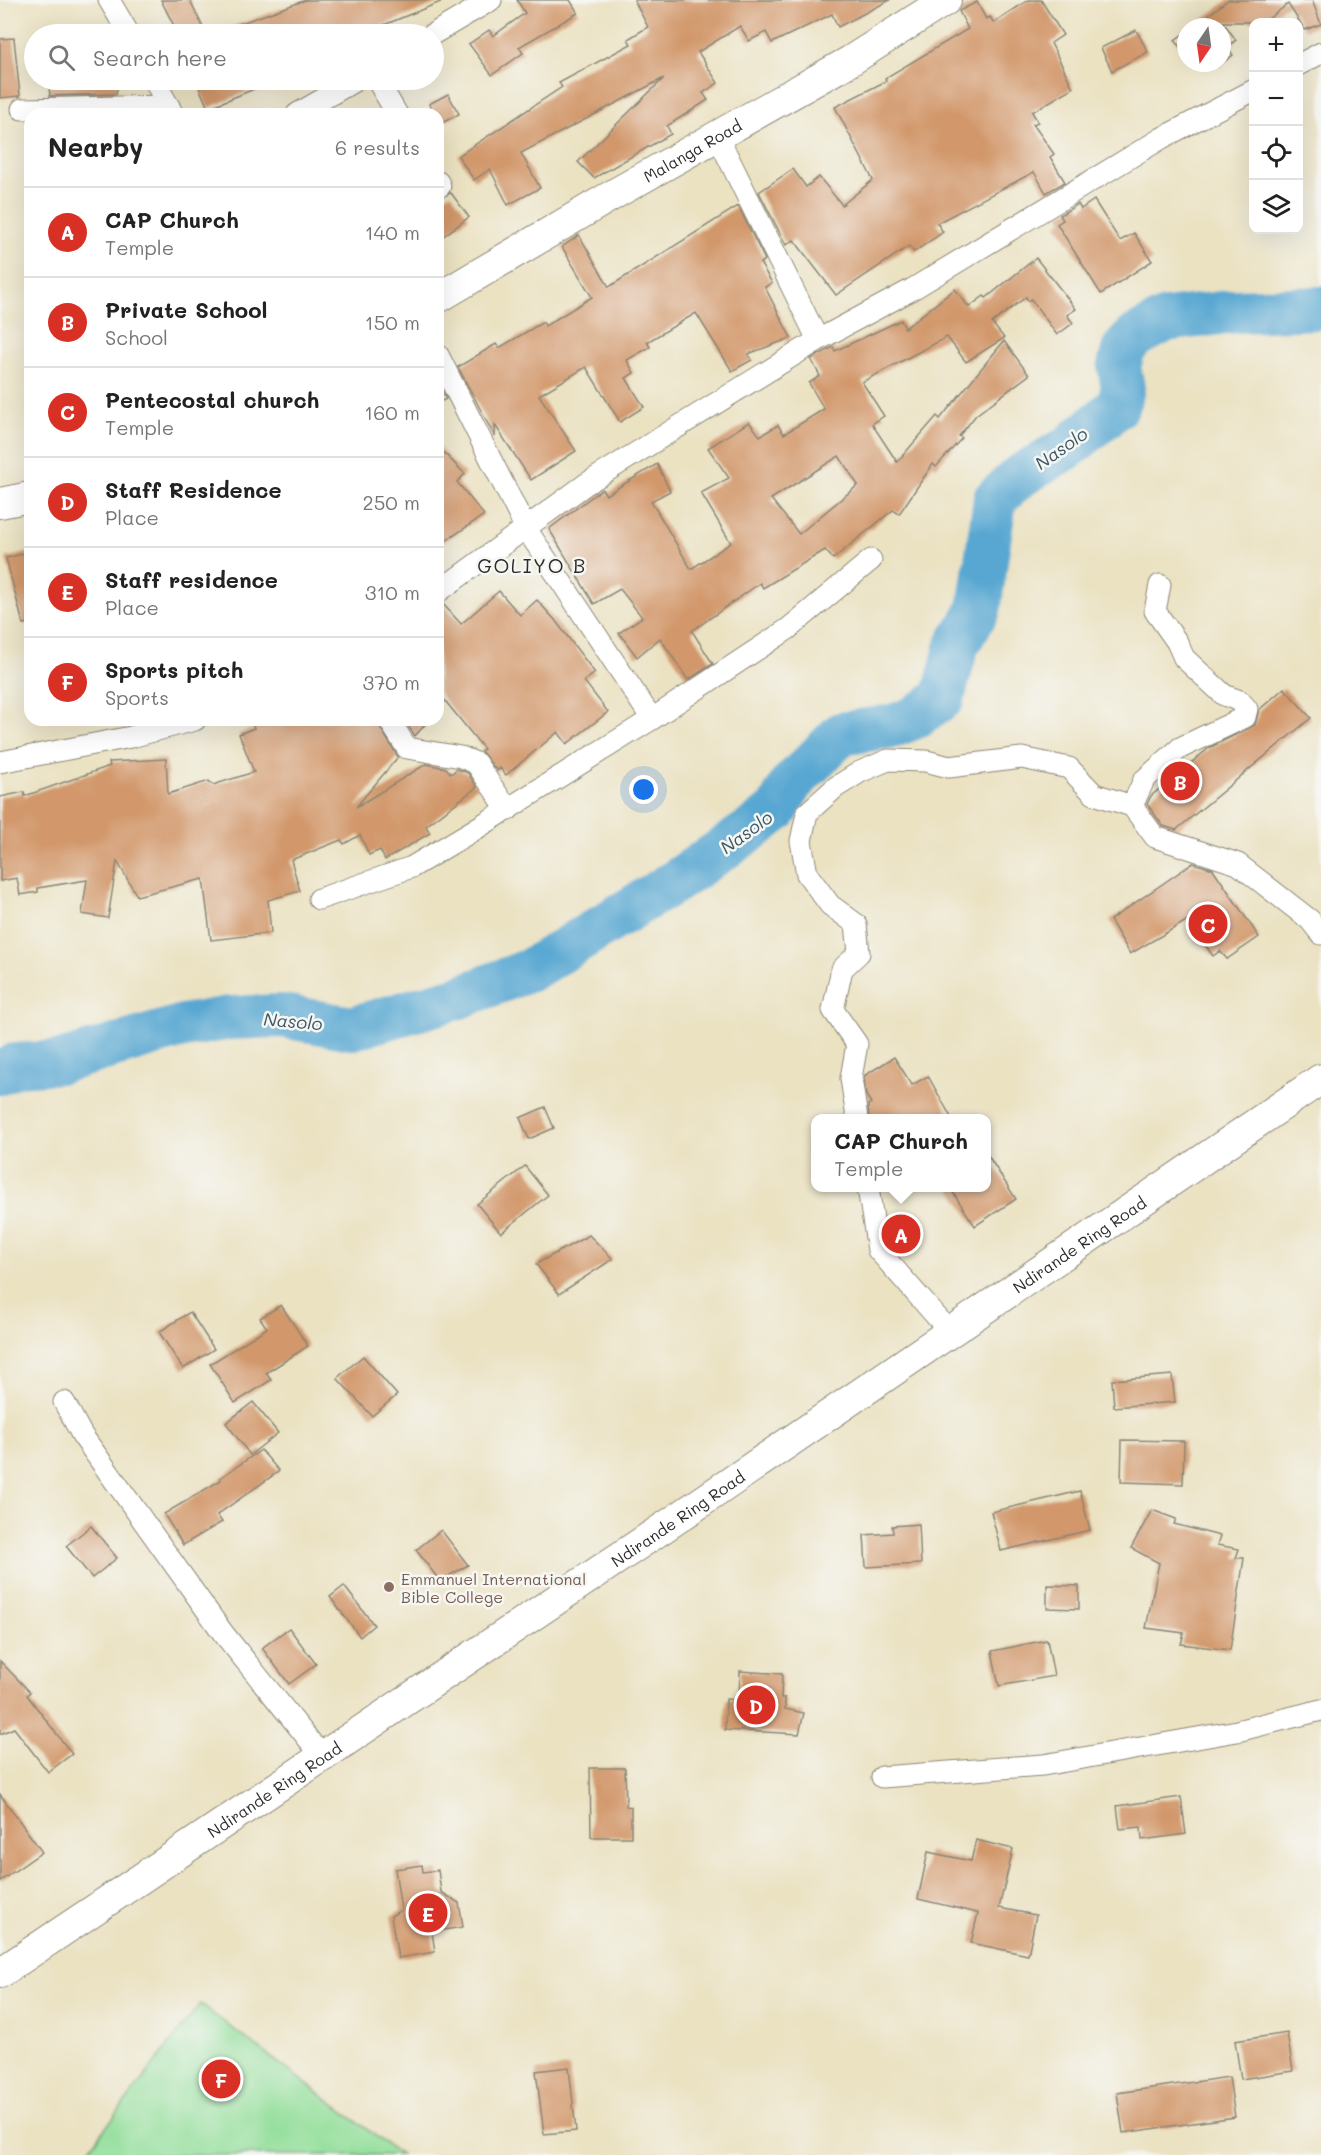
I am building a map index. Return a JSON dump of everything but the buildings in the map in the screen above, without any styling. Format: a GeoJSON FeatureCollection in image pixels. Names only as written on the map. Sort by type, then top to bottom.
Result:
{"type":"FeatureCollection","features":[{"type":"Feature","properties":{"kind":"street"},"geometry":{"type":"LineString","coordinates":[[109,0],[123,24]]}},
{"type":"Feature","properties":{"kind":"street"},"geometry":{"type":"LineString","coordinates":[[444,28],[491,0]]}},
{"type":"Feature","properties":{"kind":"street","name":"Malanga Road"},"geometry":{"type":"LineString","coordinates":[[444,294],[616,193],[869,49],[946,0]]}},
{"type":"Feature","properties":{"kind":"street"},"geometry":{"type":"LineString","coordinates":[[1303,63],[1321,53]]}},
{"type":"Feature","properties":{"kind":"street"},"geometry":{"type":"LineString","coordinates":[[160,90],[170,108]]}},
{"type":"Feature","properties":{"kind":"street"},"geometry":{"type":"LineString","coordinates":[[307,108],[339,90]]}},
{"type":"Feature","properties":{"kind":"street"},"geometry":{"type":"LineString","coordinates":[[383,90],[393,108]]}},
{"type":"Feature","properties":{"kind":"street"},"geometry":{"type":"LineString","coordinates":[[444,588],[586,484],[818,340],[911,290],[1162,138],[1249,93]]}},
{"type":"Feature","properties":{"kind":"street"},"geometry":{"type":"LineString","coordinates":[[718,137],[818,340]]}},
{"type":"Feature","properties":{"kind":"street"},"geometry":{"type":"LineString","coordinates":[[444,367],[525,527],[652,719]]}},
{"type":"Feature","properties":{"kind":"street"},"geometry":{"type":"LineString","coordinates":[[0,503],[24,498]]}},
{"type":"Feature","properties":{"kind":"street"},"geometry":{"type":"LineString","coordinates":[[319,899],[412,867],[508,810],[788,629],[871,560]]}},
{"type":"Feature","properties":{"kind":"street"},"geometry":{"type":"LineString","coordinates":[[1132,806],[1144,780],[1180,748],[1245,717],[1247,709],[1240,701],[1224,694],[1184,658],[1177,642],[1155,611],[1160,585]]}},
{"type":"Feature","properties":{"kind":"street"},"geometry":{"type":"LineString","coordinates":[[0,762],[131,737],[172,726]]}},
{"type":"Feature","properties":{"kind":"street"},"geometry":{"type":"LineString","coordinates":[[393,726],[407,748],[461,757],[476,763],[508,810]]}},
{"type":"Feature","properties":{"kind":"street"},"geometry":{"type":"LineString","coordinates":[[856,1114],[851,1078],[857,1044],[833,1010],[842,969],[859,953],[856,924],[830,905],[807,874],[801,841],[807,813],[836,787],[860,772],[888,760],[926,761],[949,767],[1022,758],[1069,768],[1094,794],[1132,806],[1155,837],[1238,864],[1310,920],[1321,934]]}},
{"type":"Feature","properties":{"kind":"street","name":"Ndirande Ring Road"},"geometry":{"type":"LineString","coordinates":[[0,1973],[675,1520],[1321,1079]]}},
{"type":"Feature","properties":{"kind":"street"},"geometry":{"type":"LineString","coordinates":[[869,1192],[878,1250],[950,1332]]}},
{"type":"Feature","properties":{"kind":"street"},"geometry":{"type":"LineString","coordinates":[[64,1402],[82,1435],[223,1634],[321,1756]]}},
{"type":"Feature","properties":{"kind":"street"},"geometry":{"type":"LineString","coordinates":[[882,1777],[1043,1765],[1237,1731],[1321,1710]]}},
{"type":"Feature","properties":{"kind":"green space"},"geometry":{"type":"Polygon","coordinates":[[[200,2004],[401,2155],[85,2155],[200,2004]]]}},
{"type":"Feature","properties":{"kind":"waterway","name":"Nasolo"},"geometry":{"type":"LineString","coordinates":[[0,1073],[15,1065],[60,1062],[183,1026],[230,1018],[282,1016],[352,1028],[457,998],[530,970],[676,881],[758,825],[777,810],[791,784],[841,734],[893,726],[914,718],[943,698],[957,645],[979,609],[995,499],[1020,476],[1069,447],[1117,407],[1123,389],[1119,366],[1124,348],[1136,336],[1166,320],[1236,311],[1321,308]]}},
{"type":"Feature","properties":{"kind":"place","name":"Private School"},"geometry":{"type":"Point","coordinates":[1180,781]}},
{"type":"Feature","properties":{"kind":"place","name":"Pentecostal church"},"geometry":{"type":"Point","coordinates":[1208,924]}},
{"type":"Feature","properties":{"kind":"place","name":"CAP Church"},"geometry":{"type":"Point","coordinates":[901,1234]}},
{"type":"Feature","properties":{"kind":"place","name":"Emmanuel International Bible College"},"geometry":{"type":"Point","coordinates":[389,1587]}},
{"type":"Feature","properties":{"kind":"place","name":"Staff Residence"},"geometry":{"type":"Point","coordinates":[756,1705]}},
{"type":"Feature","properties":{"kind":"place","name":"Staff residence"},"geometry":{"type":"Point","coordinates":[428,1913]}},
{"type":"Feature","properties":{"kind":"place","name":"Sports pitch"},"geometry":{"type":"Point","coordinates":[221,2079]}},
{"type":"Feature","properties":{"kind":"district","name":"GOLIYO B"},"geometry":{"type":"Point","coordinates":[532,565]}}]}
